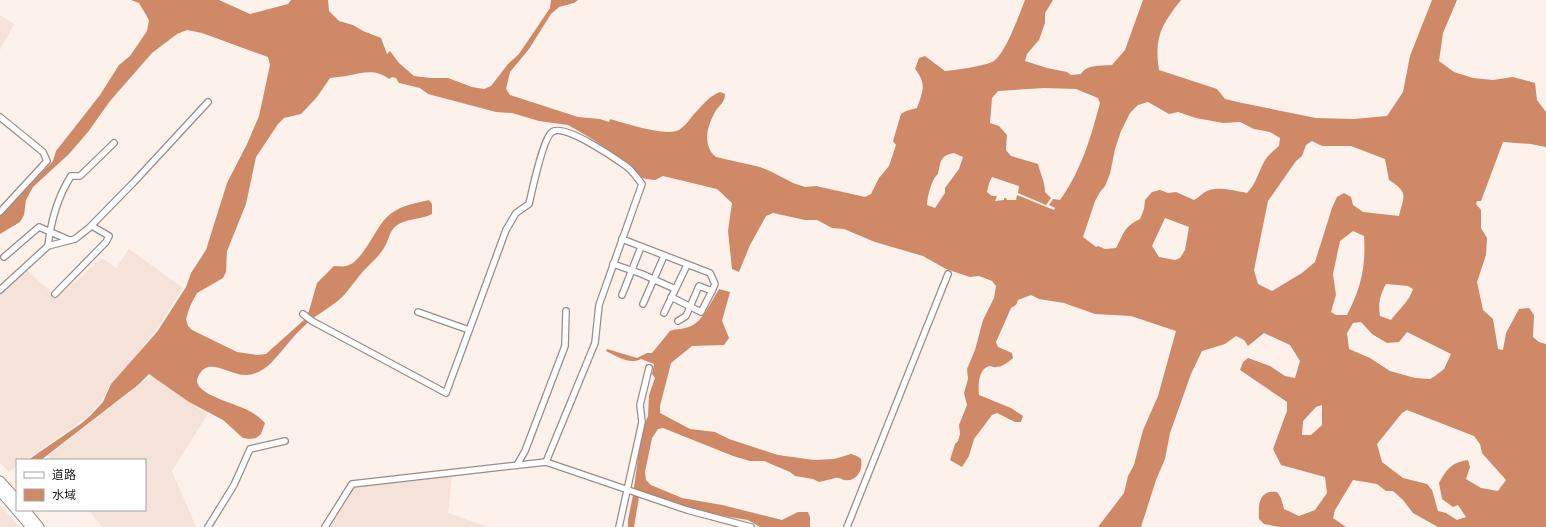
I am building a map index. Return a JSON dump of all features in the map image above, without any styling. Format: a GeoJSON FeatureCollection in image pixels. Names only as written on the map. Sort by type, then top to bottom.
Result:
{"type":"FeatureCollection","features":[{"type":"Feature","properties":{"kind":"main road"},"geometry":{"type":"LineString","coordinates":[[0,481],[12,497]]}},
{"type":"Feature","properties":{"kind":"main road"},"geometry":{"type":"LineString","coordinates":[[0,491],[12,497]]}},
{"type":"Feature","properties":{"kind":"main road"},"geometry":{"type":"LineString","coordinates":[[21,511],[31,527]]}},
{"type":"Feature","properties":{"kind":"main road"},"geometry":{"type":"LineString","coordinates":[[26,511],[39,527]]}},
{"type":"Feature","properties":{"kind":"street"},"geometry":{"type":"LineString","coordinates":[[0,290],[48,246],[75,239],[92,226],[208,102]]}},
{"type":"Feature","properties":{"kind":"street"},"geometry":{"type":"LineString","coordinates":[[0,117],[43,152],[47,161],[0,212]]}},
{"type":"Feature","properties":{"kind":"street"},"geometry":{"type":"LineString","coordinates":[[304,315],[312,321],[446,392],[506,230],[516,213],[529,204],[545,143],[553,131],[568,133],[595,144],[627,167],[642,184],[599,305],[595,343],[546,462]]}},
{"type":"Feature","properties":{"kind":"street"},"geometry":{"type":"LineString","coordinates":[[48,246],[49,232],[61,192],[71,176],[80,176],[114,143]]}},
{"type":"Feature","properties":{"kind":"street"},"geometry":{"type":"LineString","coordinates":[[55,294],[106,242],[109,236],[92,226]]}},
{"type":"Feature","properties":{"kind":"street"},"geometry":{"type":"LineString","coordinates":[[4,257],[39,227],[69,240]]}},
{"type":"Feature","properties":{"kind":"street"},"geometry":{"type":"LineString","coordinates":[[622,239],[710,274],[715,284],[701,312],[671,297]]}},
{"type":"Feature","properties":{"kind":"street"},"geometry":{"type":"LineString","coordinates":[[622,296],[641,247]]}},
{"type":"Feature","properties":{"kind":"street"},"geometry":{"type":"LineString","coordinates":[[644,304],[664,256]]}},
{"type":"Feature","properties":{"kind":"street"},"geometry":{"type":"LineString","coordinates":[[613,264],[632,270],[675,289]]}},
{"type":"Feature","properties":{"kind":"street"},"geometry":{"type":"LineString","coordinates":[[664,313],[687,265]]}},
{"type":"Feature","properties":{"kind":"street"},"geometry":{"type":"LineString","coordinates":[[847,527],[948,274]]}},
{"type":"Feature","properties":{"kind":"street"},"geometry":{"type":"LineString","coordinates":[[678,320],[686,316],[699,286],[712,291]]}},
{"type":"Feature","properties":{"kind":"street"},"geometry":{"type":"LineString","coordinates":[[517,465],[524,451],[565,346],[566,311]]}},
{"type":"Feature","properties":{"kind":"street"},"geometry":{"type":"LineString","coordinates":[[418,312],[469,330]]}},
{"type":"Feature","properties":{"kind":"street"},"geometry":{"type":"LineString","coordinates":[[619,527],[630,491],[642,422],[640,405],[649,368]]}},
{"type":"Feature","properties":{"kind":"street"},"geometry":{"type":"LineString","coordinates":[[208,527],[234,485],[250,449],[285,441]]}},
{"type":"Feature","properties":{"kind":"street"},"geometry":{"type":"LineString","coordinates":[[325,527],[352,484],[546,462],[687,510],[751,527]]}},
{"type":"Feature","properties":{"kind":"shaded area"},"geometry":{"type":"Polygon","coordinates":[[[0,15],[14,24],[0,50],[0,15]]]}},
{"type":"Feature","properties":{"kind":"shaded area"},"geometry":{"type":"Polygon","coordinates":[[[129,249],[183,288],[162,321],[134,358],[110,384],[103,399],[87,417],[27,459],[16,459],[16,467],[9,472],[0,463],[0,294],[26,269],[57,298],[102,258],[116,268],[129,249]]]}},
{"type":"Feature","properties":{"kind":"shaded area"},"geometry":{"type":"Polygon","coordinates":[[[152,375],[207,415],[172,471],[196,527],[102,527],[90,511],[146,511],[146,459],[50,459],[48,456],[152,375]]]}},
{"type":"Feature","properties":{"kind":"shaded area"},"geometry":{"type":"Polygon","coordinates":[[[452,476],[448,513],[488,527],[330,527],[354,488],[452,476]]]}},
{"type":"Feature","properties":{"kind":"shaded area"},"geometry":{"type":"Polygon","coordinates":[[[0,505],[3,508],[19,527],[0,527],[0,505]]]}},
{"type":"Feature","properties":{"kind":"water"},"geometry":{"type":"Polygon","coordinates":[[[131,0],[219,0],[250,14],[288,4],[291,0],[328,0],[329,11],[339,21],[353,25],[363,31],[381,38],[387,54],[390,51],[399,63],[414,76],[448,78],[472,87],[484,89],[491,86],[508,64],[519,54],[550,8],[551,0],[578,0],[574,3],[559,7],[551,14],[529,49],[510,72],[506,89],[510,95],[578,117],[600,119],[609,122],[610,119],[645,129],[673,132],[679,130],[712,96],[720,92],[725,94],[724,100],[712,118],[707,136],[709,147],[716,157],[760,167],[793,183],[805,187],[816,186],[865,197],[871,194],[879,178],[889,166],[896,145],[893,141],[901,114],[917,108],[923,88],[919,74],[915,69],[919,58],[925,56],[945,71],[978,66],[994,61],[1008,42],[1025,0],[1053,0],[1045,13],[1045,23],[1039,40],[1027,54],[1025,61],[1067,72],[1071,75],[1081,74],[1091,67],[1112,65],[1125,50],[1143,0],[1181,0],[1168,17],[1158,40],[1159,70],[1217,89],[1225,99],[1316,118],[1354,119],[1387,116],[1403,92],[1410,56],[1432,0],[1457,0],[1443,33],[1439,61],[1454,72],[1473,78],[1493,80],[1513,77],[1535,83],[1537,100],[1546,112],[1546,147],[1531,144],[1503,142],[1481,201],[1477,201],[1476,204],[1481,210],[1481,228],[1487,238],[1486,255],[1477,282],[1483,310],[1493,319],[1498,349],[1503,350],[1506,333],[1519,309],[1529,308],[1534,315],[1533,337],[1539,342],[1546,344],[1546,527],[1438,527],[1413,513],[1403,500],[1393,491],[1386,491],[1377,484],[1353,480],[1335,510],[1333,518],[1346,527],[1280,527],[1264,524],[1259,519],[1259,508],[1261,499],[1266,493],[1277,492],[1281,498],[1284,509],[1299,516],[1315,510],[1327,493],[1325,477],[1281,465],[1273,449],[1287,411],[1287,402],[1240,370],[1243,362],[1248,358],[1270,366],[1285,376],[1295,378],[1300,361],[1290,345],[1264,333],[1248,346],[1244,340],[1236,336],[1225,344],[1202,351],[1191,374],[1170,433],[1165,459],[1156,480],[1141,527],[1098,527],[1124,493],[1128,476],[1134,465],[1143,430],[1158,396],[1176,331],[1131,316],[1095,314],[1064,303],[1039,299],[1031,295],[1018,300],[1016,305],[1011,308],[996,342],[998,347],[1012,353],[1013,358],[1001,366],[990,366],[983,370],[979,382],[979,395],[1011,408],[1023,416],[1021,422],[1015,422],[997,413],[992,415],[974,439],[969,456],[962,467],[950,460],[955,444],[958,441],[960,434],[959,425],[967,405],[964,393],[968,379],[967,369],[975,350],[983,320],[994,298],[996,286],[992,281],[979,276],[970,277],[946,269],[923,256],[875,242],[844,229],[832,228],[817,220],[805,220],[773,213],[766,216],[750,245],[739,272],[732,269],[728,231],[732,203],[717,189],[663,176],[655,180],[646,179],[638,176],[629,165],[594,140],[568,125],[539,121],[512,113],[496,112],[428,94],[420,88],[399,83],[396,78],[392,77],[389,79],[379,73],[373,72],[330,78],[317,97],[301,114],[284,118],[278,124],[256,157],[246,204],[227,251],[226,272],[223,278],[197,293],[190,306],[186,319],[188,326],[192,330],[237,352],[257,355],[266,354],[305,319],[309,311],[317,283],[334,266],[346,266],[352,264],[363,252],[382,223],[390,214],[400,208],[429,200],[432,204],[432,214],[397,225],[390,233],[382,252],[345,294],[315,317],[295,335],[266,367],[257,373],[250,375],[241,375],[216,367],[205,368],[200,373],[197,381],[203,390],[217,398],[251,412],[265,423],[261,434],[256,438],[243,438],[223,420],[189,402],[149,374],[138,385],[42,459],[29,459],[82,423],[91,415],[103,402],[111,384],[157,332],[186,287],[191,273],[206,250],[227,183],[247,144],[259,116],[270,65],[268,57],[202,33],[187,30],[177,34],[152,53],[110,101],[88,132],[69,154],[33,187],[26,200],[24,215],[20,222],[0,234],[0,216],[53,161],[56,151],[100,95],[119,65],[130,56],[147,31],[149,20],[139,3],[131,0]],[[1044,88],[998,91],[992,98],[990,123],[999,126],[1007,135],[1006,150],[1011,156],[1038,164],[1045,192],[1051,198],[1046,205],[1018,193],[1019,186],[992,177],[987,192],[992,196],[997,196],[995,201],[1004,200],[1004,198],[1007,200],[1016,200],[1017,195],[1054,210],[1055,208],[1049,205],[1053,199],[1060,200],[1080,166],[1100,103],[1098,98],[1076,89],[1044,88]],[[1148,102],[1138,105],[1130,113],[1121,131],[1115,149],[1110,174],[1105,186],[1095,201],[1083,237],[1096,247],[1098,246],[1105,249],[1116,248],[1127,228],[1140,219],[1144,209],[1145,200],[1152,192],[1160,190],[1168,193],[1176,192],[1194,200],[1205,192],[1216,189],[1227,189],[1247,193],[1255,182],[1266,160],[1279,146],[1280,138],[1270,132],[1254,129],[1240,122],[1223,123],[1196,118],[1178,112],[1169,114],[1148,102]],[[1312,141],[1306,145],[1302,156],[1296,161],[1268,201],[1254,270],[1258,284],[1272,291],[1302,273],[1315,262],[1332,208],[1337,197],[1344,193],[1351,197],[1353,205],[1363,212],[1399,216],[1403,199],[1400,188],[1389,180],[1385,159],[1351,146],[1322,146],[1312,141]],[[954,153],[943,158],[940,163],[938,174],[932,184],[928,198],[927,205],[935,208],[945,193],[945,188],[959,169],[963,157],[954,153]],[[1165,218],[1152,246],[1159,257],[1175,260],[1180,258],[1185,250],[1189,227],[1165,218]],[[1353,231],[1340,241],[1333,274],[1336,295],[1331,312],[1336,315],[1347,315],[1356,296],[1362,277],[1364,236],[1353,231]],[[1386,284],[1379,303],[1380,316],[1391,320],[1406,302],[1413,289],[1408,286],[1386,284]],[[1361,322],[1353,323],[1347,333],[1349,349],[1370,358],[1390,371],[1415,378],[1430,379],[1444,369],[1451,354],[1407,332],[1399,342],[1387,343],[1372,334],[1361,322]],[[1322,405],[1316,407],[1303,421],[1302,435],[1311,435],[1322,425],[1322,405]],[[1407,410],[1402,413],[1377,444],[1382,462],[1403,478],[1427,484],[1432,490],[1438,511],[1446,513],[1457,520],[1466,517],[1458,505],[1453,507],[1442,499],[1439,483],[1450,467],[1458,462],[1468,460],[1470,467],[1466,479],[1481,488],[1498,491],[1506,480],[1482,453],[1480,444],[1474,436],[1407,410]]]}},
{"type":"Feature","properties":{"kind":"water"},"geometry":{"type":"Polygon","coordinates":[[[719,289],[730,292],[722,321],[729,338],[724,345],[692,346],[671,363],[660,406],[660,413],[690,429],[715,432],[729,439],[778,455],[814,460],[834,459],[851,454],[861,459],[860,471],[856,477],[849,480],[836,478],[819,482],[813,479],[795,476],[790,472],[764,461],[750,461],[733,456],[663,428],[658,429],[652,438],[645,472],[646,480],[651,485],[682,498],[722,505],[782,520],[798,512],[808,512],[810,517],[810,527],[760,527],[748,520],[705,513],[640,494],[634,527],[628,527],[640,443],[644,425],[648,416],[649,395],[655,378],[652,374],[654,364],[641,359],[637,361],[628,360],[606,351],[607,349],[637,358],[647,353],[652,353],[670,331],[683,329],[699,320],[707,310],[719,289]]]}}]}
